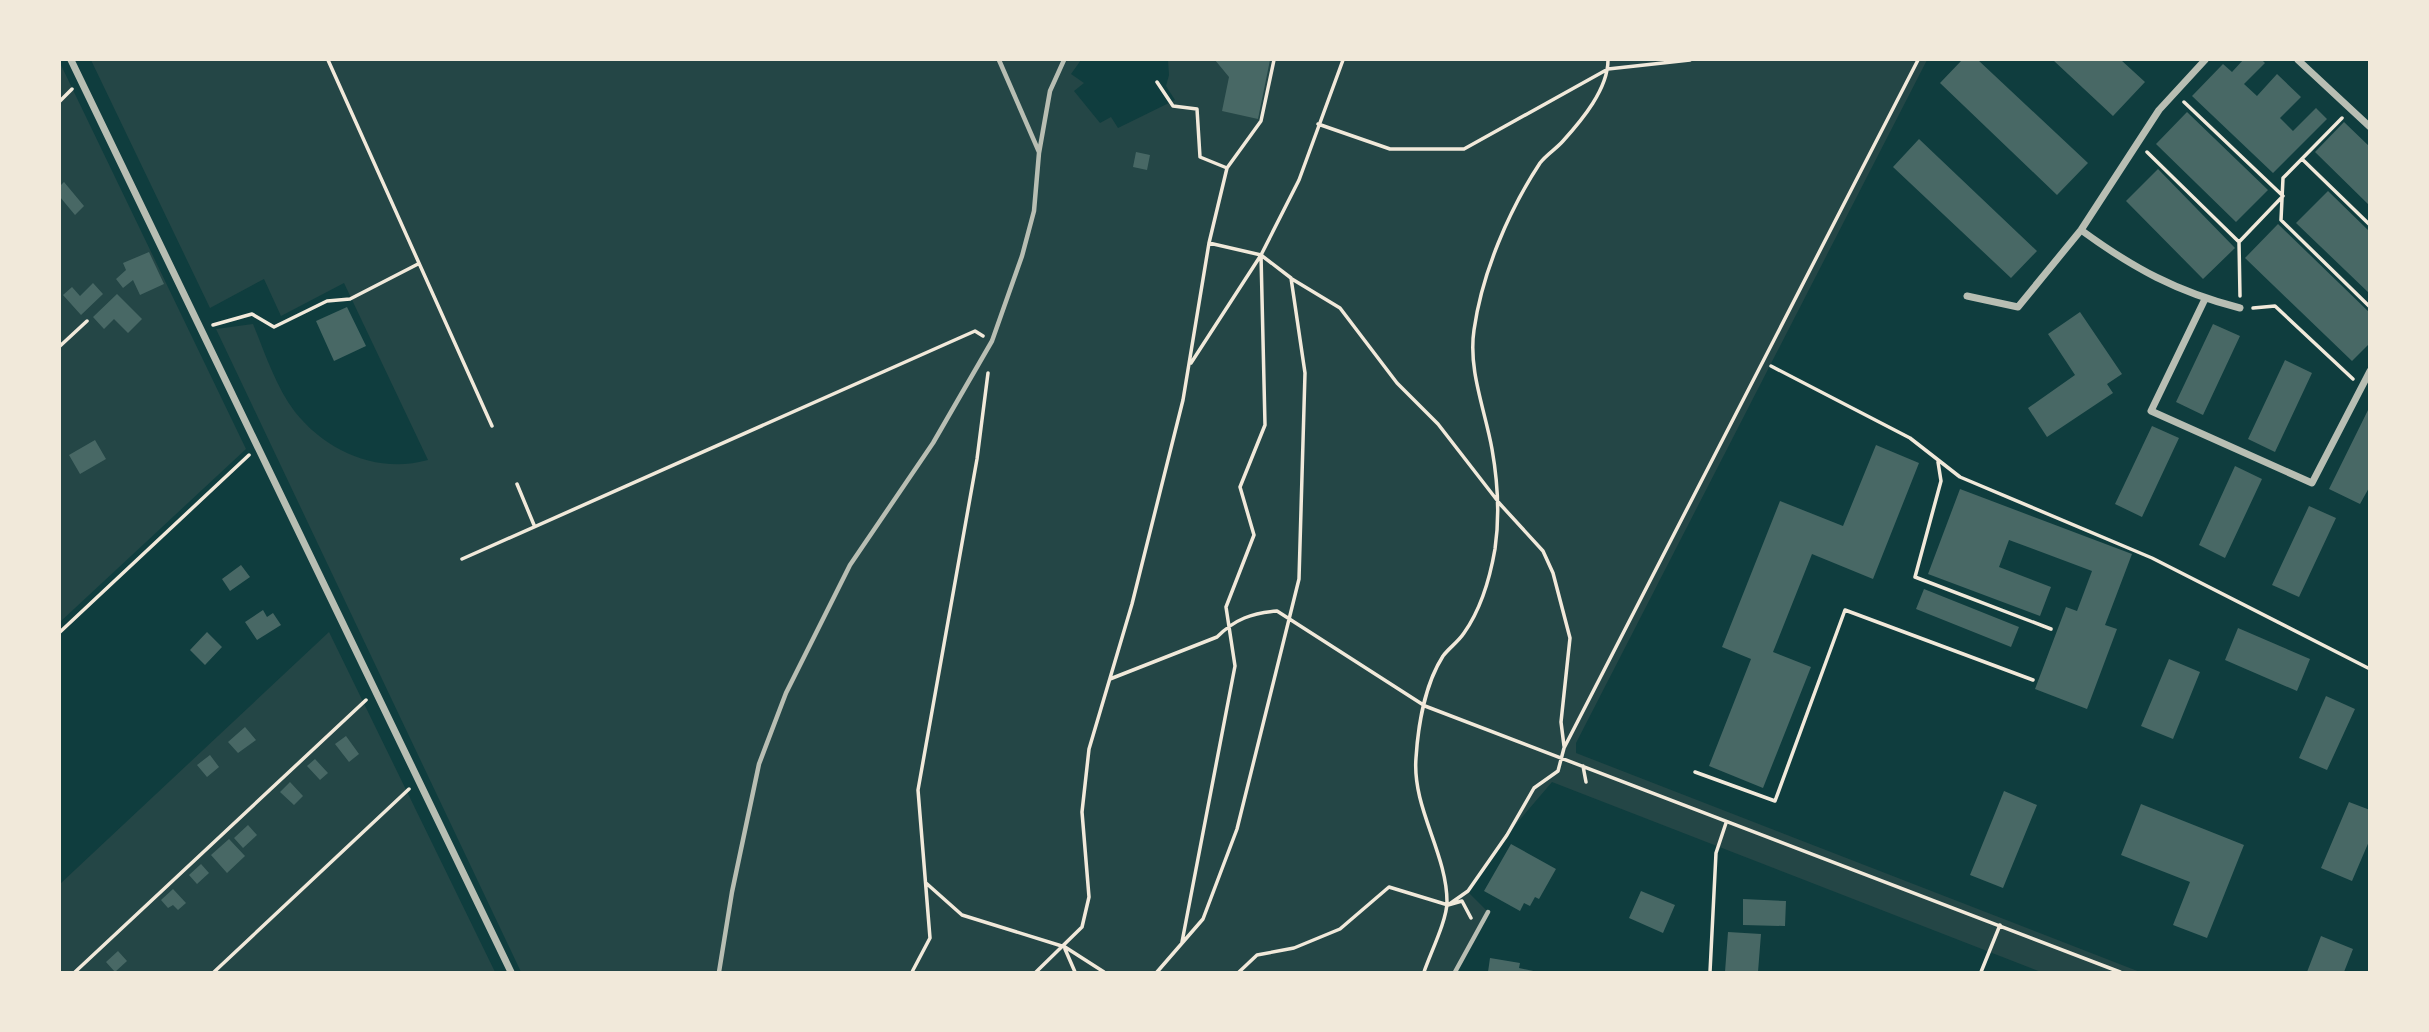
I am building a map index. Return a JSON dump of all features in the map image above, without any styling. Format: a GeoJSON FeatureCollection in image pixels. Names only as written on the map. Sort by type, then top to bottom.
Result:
{"type":"FeatureCollection","features":[{"type":"Feature","properties":{"kind":"street"},"geometry":{"type":"LineString","coordinates":[[71,60],[511,972]]}},
{"type":"Feature","properties":{"kind":"street"},"geometry":{"type":"LineString","coordinates":[[1967,296],[2018,307],[2081,230],[2174,93],[2205,60]]}},
{"type":"Feature","properties":{"kind":"street"},"geometry":{"type":"LineString","coordinates":[[2298,60],[2370,127]]}},
{"type":"Feature","properties":{"kind":"street"},"geometry":{"type":"LineString","coordinates":[[2081,230],[2123,261],[2177,289],[2240,308]]}},
{"type":"Feature","properties":{"kind":"street"},"geometry":{"type":"LineString","coordinates":[[2205,299],[2151,411],[2312,483],[2370,371]]}},
{"type":"Feature","properties":{"kind":"lane"},"geometry":{"type":"LineString","coordinates":[[999,60],[1039,153]]}},
{"type":"Feature","properties":{"kind":"lane"},"geometry":{"type":"LineString","coordinates":[[719,972],[732,892],[759,764],[786,693],[850,565],[933,443],[992,341],[1031,223],[1050,91],[1065,60]]}},
{"type":"Feature","properties":{"kind":"lane"},"geometry":{"type":"LineString","coordinates":[[1455,972],[1488,912]]}},
{"type":"Feature","properties":{"kind":"path"},"geometry":{"type":"LineString","coordinates":[[328,60],[492,426]]}},
{"type":"Feature","properties":{"kind":"path"},"geometry":{"type":"LineString","coordinates":[[1036,972],[1065,947],[1082,927],[1089,897],[1082,812],[1089,748],[1132,604],[1188,366],[1209,243],[1227,168],[1261,121],[1274,60]]}},
{"type":"Feature","properties":{"kind":"path"},"geometry":{"type":"LineString","coordinates":[[1188,366],[1261,255],[1299,180],[1343,60]]}},
{"type":"Feature","properties":{"kind":"path"},"geometry":{"type":"LineString","coordinates":[[1424,972],[1448,905],[1444,878],[1418,788],[1415,762],[1425,706],[1443,656],[1475,618],[1483,595],[1494,551],[1500,504],[1492,450],[1473,363],[1474,330],[1490,268],[1523,190],[1542,160],[1563,141],[1601,89],[1608,69],[1608,60]]}},
{"type":"Feature","properties":{"kind":"path"},"geometry":{"type":"LineString","coordinates":[[1318,124],[1390,149],[1464,149],[1608,69],[1690,60]]}},
{"type":"Feature","properties":{"kind":"path"},"geometry":{"type":"LineString","coordinates":[[1448,905],[1468,891],[1489,856],[1507,835],[1534,788],[1558,771],[1564,748],[1918,60]]}},
{"type":"Feature","properties":{"kind":"path"},"geometry":{"type":"LineString","coordinates":[[1157,82],[1173,106],[1197,109],[1200,157],[1227,168]]}},
{"type":"Feature","properties":{"kind":"path"},"geometry":{"type":"LineString","coordinates":[[2174,93],[2283,196]]}},
{"type":"Feature","properties":{"kind":"path"},"geometry":{"type":"LineString","coordinates":[[2351,109],[2283,178],[2281,220],[2370,307]]}},
{"type":"Feature","properties":{"kind":"path"},"geometry":{"type":"LineString","coordinates":[[2138,143],[2239,242]]}},
{"type":"Feature","properties":{"kind":"path"},"geometry":{"type":"LineString","coordinates":[[2302,159],[2370,225]]}},
{"type":"Feature","properties":{"kind":"path"},"geometry":{"type":"LineString","coordinates":[[2283,196],[2239,242],[2240,308],[2275,306],[2361,387]]}},
{"type":"Feature","properties":{"kind":"path"},"geometry":{"type":"LineString","coordinates":[[1209,243],[1261,255],[1291,278],[1340,308],[1397,383],[1438,424],[1500,504],[1543,551],[1553,573],[1570,638],[1561,722],[1564,748]]}},
{"type":"Feature","properties":{"kind":"path"},"geometry":{"type":"LineString","coordinates":[[1181,942],[1235,666],[1226,607],[1254,535],[1240,486],[1265,425],[1261,255]]}},
{"type":"Feature","properties":{"kind":"path"},"geometry":{"type":"LineString","coordinates":[[201,328],[252,314],[274,327],[327,301],[351,299],[418,264]]}},
{"type":"Feature","properties":{"kind":"path"},"geometry":{"type":"LineString","coordinates":[[1157,972],[1203,919],[1237,829],[1299,579],[1305,373],[1291,278]]}},
{"type":"Feature","properties":{"kind":"path"},"geometry":{"type":"LineString","coordinates":[[60,346],[87,321]]}},
{"type":"Feature","properties":{"kind":"path"},"geometry":{"type":"LineString","coordinates":[[462,559],[975,331],[992,341]]}},
{"type":"Feature","properties":{"kind":"path"},"geometry":{"type":"LineString","coordinates":[[1771,366],[1910,438],[1960,477],[2152,558],[2370,669]]}},
{"type":"Feature","properties":{"kind":"path"},"geometry":{"type":"LineString","coordinates":[[912,972],[930,938],[918,790],[977,459],[988,367]]}},
{"type":"Feature","properties":{"kind":"path"},"geometry":{"type":"LineString","coordinates":[[60,632],[258,446]]}},
{"type":"Feature","properties":{"kind":"path"},"geometry":{"type":"LineString","coordinates":[[1938,462],[1941,481],[1915,577],[2051,629]]}},
{"type":"Feature","properties":{"kind":"path"},"geometry":{"type":"LineString","coordinates":[[517,484],[534,525]]}},
{"type":"Feature","properties":{"kind":"path"},"geometry":{"type":"LineString","coordinates":[[1695,772],[1775,801],[1845,610],[2033,680]]}},
{"type":"Feature","properties":{"kind":"path"},"geometry":{"type":"LineString","coordinates":[[1110,679],[1217,637],[1227,627],[1253,613],[1277,611],[1425,706],[2120,972]]}},
{"type":"Feature","properties":{"kind":"path"},"geometry":{"type":"LineString","coordinates":[[75,972],[375,691]]}},
{"type":"Feature","properties":{"kind":"path"},"geometry":{"type":"LineString","coordinates":[[1583,766],[1586,782]]}},
{"type":"Feature","properties":{"kind":"path"},"geometry":{"type":"LineString","coordinates":[[214,972],[418,780]]}},
{"type":"Feature","properties":{"kind":"path"},"geometry":{"type":"LineString","coordinates":[[1710,972],[1716,853],[1726,823]]}},
{"type":"Feature","properties":{"kind":"path"},"geometry":{"type":"LineString","coordinates":[[926,883],[962,915],[1065,947],[1104,972]]}},
{"type":"Feature","properties":{"kind":"path"},"geometry":{"type":"LineString","coordinates":[[1239,972],[1257,955],[1294,948],[1340,929],[1390,887],[1448,905],[1462,901],[1473,923],[1488,912]]}},
{"type":"Feature","properties":{"kind":"path"},"geometry":{"type":"LineString","coordinates":[[1981,972],[2000,925]]}},
{"type":"Feature","properties":{"kind":"path"},"geometry":{"type":"LineString","coordinates":[[1065,947],[1075,972]]}},
{"type":"Feature","properties":{"kind":"shaded area"},"geometry":{"type":"Polygon","coordinates":[[[91,60],[1081,60],[1071,74],[1084,83],[1074,91],[1100,123],[1111,117],[1118,128],[1175,100],[1166,86],[1169,75],[1168,60],[1927,60],[1576,743],[1576,753],[2140,972],[2041,972],[1552,782],[1506,836],[1468,892],[1488,912],[1455,972],[521,972],[216,329],[253,324],[271,370],[288,402],[308,426],[338,448],[372,462],[409,464],[428,460],[344,283],[281,316],[264,279],[210,308],[91,60]]]}},
{"type":"Feature","properties":{"kind":"shaded area"},"geometry":{"type":"Polygon","coordinates":[[[60,63],[246,449],[60,622],[60,63]]]}},
{"type":"Feature","properties":{"kind":"shaded area"},"geometry":{"type":"Polygon","coordinates":[[[329,632],[495,972],[60,972],[60,884],[329,632]]]}},
{"type":"Feature","properties":{"kind":"building"},"geometry":{"type":"Polygon","coordinates":[[[1215,60],[1270,60],[1258,119],[1222,111],[1229,77],[1215,60]]]}},
{"type":"Feature","properties":{"kind":"building"},"geometry":{"type":"Polygon","coordinates":[[[1962,60],[1978,60],[2088,163],[2057,195],[1940,83],[1962,60]]]}},
{"type":"Feature","properties":{"kind":"building"},"geometry":{"type":"Polygon","coordinates":[[[2053,60],[2121,60],[2145,82],[2113,116],[2053,60]]]}},
{"type":"Feature","properties":{"kind":"building"},"geometry":{"type":"Polygon","coordinates":[[[2243,60],[2262,60],[2265,63],[2244,84],[2257,96],[2277,74],[2301,97],[2280,118],[2293,131],[2316,108],[2327,119],[2273,173],[2192,96],[2223,64],[2232,72],[2243,60]]]}},
{"type":"Feature","properties":{"kind":"building"},"geometry":{"type":"Polygon","coordinates":[[[2187,112],[2268,190],[2236,222],[2156,144],[2187,112]]]}},
{"type":"Feature","properties":{"kind":"building"},"geometry":{"type":"Polygon","coordinates":[[[2344,122],[2370,147],[2370,206],[2315,152],[2344,122]]]}},
{"type":"Feature","properties":{"kind":"building"},"geometry":{"type":"Polygon","coordinates":[[[1919,139],[2037,251],[2011,278],[1893,167],[1919,139]]]}},
{"type":"Feature","properties":{"kind":"building"},"geometry":{"type":"Polygon","coordinates":[[[1136,152],[1150,155],[1147,170],[1133,167],[1136,152]]]}},
{"type":"Feature","properties":{"kind":"building"},"geometry":{"type":"Polygon","coordinates":[[[2158,169],[2235,248],[2203,279],[2126,201],[2158,169]]]}},
{"type":"Feature","properties":{"kind":"building"},"geometry":{"type":"Polygon","coordinates":[[[64,182],[84,206],[75,215],[60,197],[60,186],[64,182]]]}},
{"type":"Feature","properties":{"kind":"building"},"geometry":{"type":"Polygon","coordinates":[[[2328,191],[2370,232],[2370,294],[2296,223],[2328,191]]]}},
{"type":"Feature","properties":{"kind":"building"},"geometry":{"type":"Polygon","coordinates":[[[2278,224],[2370,313],[2370,343],[2352,361],[2245,258],[2278,224]]]}},
{"type":"Feature","properties":{"kind":"building"},"geometry":{"type":"Polygon","coordinates":[[[149,252],[164,284],[140,295],[133,280],[123,288],[116,279],[126,270],[123,263],[149,252]]]}},
{"type":"Feature","properties":{"kind":"building"},"geometry":{"type":"Polygon","coordinates":[[[93,283],[103,294],[81,315],[63,295],[72,287],[80,296],[93,283]]]}},
{"type":"Feature","properties":{"kind":"building"},"geometry":{"type":"Polygon","coordinates":[[[117,294],[142,319],[128,333],[114,319],[104,329],[93,317],[117,294]]]}},
{"type":"Feature","properties":{"kind":"building"},"geometry":{"type":"Polygon","coordinates":[[[347,307],[366,346],[334,361],[316,321],[347,307]]]}},
{"type":"Feature","properties":{"kind":"building"},"geometry":{"type":"Polygon","coordinates":[[[2080,312],[2122,374],[2107,384],[2113,393],[2047,437],[2028,408],[2075,375],[2048,334],[2080,312]]]}},
{"type":"Feature","properties":{"kind":"building"},"geometry":{"type":"Polygon","coordinates":[[[2213,324],[2240,336],[2203,415],[2176,402],[2213,324]]]}},
{"type":"Feature","properties":{"kind":"building"},"geometry":{"type":"Polygon","coordinates":[[[2285,360],[2312,373],[2275,452],[2248,439],[2285,360]]]}},
{"type":"Feature","properties":{"kind":"building"},"geometry":{"type":"Polygon","coordinates":[[[2370,406],[2370,486],[2360,504],[2329,489],[2370,406]]]}},
{"type":"Feature","properties":{"kind":"building"},"geometry":{"type":"Polygon","coordinates":[[[2152,426],[2179,438],[2142,517],[2115,504],[2152,426]]]}},
{"type":"Feature","properties":{"kind":"building"},"geometry":{"type":"Polygon","coordinates":[[[95,440],[106,459],[80,474],[69,455],[95,440]]]}},
{"type":"Feature","properties":{"kind":"building"},"geometry":{"type":"Polygon","coordinates":[[[1876,445],[1919,463],[1873,579],[1812,554],[1773,652],[1811,667],[1763,788],[1709,766],[1751,659],[1722,647],[1780,501],[1843,526],[1876,445]]]}},
{"type":"Feature","properties":{"kind":"building"},"geometry":{"type":"Polygon","coordinates":[[[2235,466],[2262,479],[2225,558],[2199,545],[2235,466]]]}},
{"type":"Feature","properties":{"kind":"building"},"geometry":{"type":"Polygon","coordinates":[[[1960,489],[2132,554],[2105,625],[2117,629],[2087,709],[2035,689],[2066,607],[2077,611],[2092,571],[2009,540],[1999,567],[2051,587],[2040,616],[1928,574],[1960,489]]]}},
{"type":"Feature","properties":{"kind":"building"},"geometry":{"type":"Polygon","coordinates":[[[2309,506],[2336,518],[2299,597],[2272,585],[2309,506]]]}},
{"type":"Feature","properties":{"kind":"building"},"geometry":{"type":"Polygon","coordinates":[[[241,565],[250,577],[230,591],[222,579],[241,565]]]}},
{"type":"Feature","properties":{"kind":"building"},"geometry":{"type":"Polygon","coordinates":[[[1924,589],[2019,627],[2011,647],[1916,609],[1924,589]]]}},
{"type":"Feature","properties":{"kind":"building"},"geometry":{"type":"Polygon","coordinates":[[[263,610],[267,617],[273,613],[281,625],[257,640],[245,622],[263,610]]]}},
{"type":"Feature","properties":{"kind":"building"},"geometry":{"type":"Polygon","coordinates":[[[2238,628],[2310,659],[2297,691],[2225,660],[2238,628]]]}},
{"type":"Feature","properties":{"kind":"building"},"geometry":{"type":"Polygon","coordinates":[[[207,632],[222,647],[205,665],[190,650],[207,632]]]}},
{"type":"Feature","properties":{"kind":"building"},"geometry":{"type":"Polygon","coordinates":[[[2169,659],[2200,672],[2173,739],[2141,726],[2169,659]]]}},
{"type":"Feature","properties":{"kind":"building"},"geometry":{"type":"Polygon","coordinates":[[[2326,696],[2355,709],[2327,770],[2299,758],[2326,696]]]}},
{"type":"Feature","properties":{"kind":"building"},"geometry":{"type":"Polygon","coordinates":[[[245,727],[256,740],[238,753],[228,742],[245,727]]]}},
{"type":"Feature","properties":{"kind":"building"},"geometry":{"type":"Polygon","coordinates":[[[346,736],[359,754],[349,762],[335,744],[346,736]]]}},
{"type":"Feature","properties":{"kind":"building"},"geometry":{"type":"Polygon","coordinates":[[[210,755],[219,767],[207,777],[197,765],[210,755]]]}},
{"type":"Feature","properties":{"kind":"building"},"geometry":{"type":"Polygon","coordinates":[[[315,759],[328,773],[320,780],[307,766],[315,759]]]}},
{"type":"Feature","properties":{"kind":"building"},"geometry":{"type":"Polygon","coordinates":[[[290,782],[303,796],[294,805],[280,792],[290,782]]]}},
{"type":"Feature","properties":{"kind":"building"},"geometry":{"type":"Polygon","coordinates":[[[2004,791],[2037,805],[2003,888],[1970,875],[2004,791]]]}},
{"type":"Feature","properties":{"kind":"building"},"geometry":{"type":"Polygon","coordinates":[[[2349,802],[2370,810],[2370,839],[2352,881],[2321,868],[2349,802]]]}},
{"type":"Feature","properties":{"kind":"building"},"geometry":{"type":"Polygon","coordinates":[[[2141,804],[2244,845],[2207,938],[2173,925],[2190,882],[2121,855],[2141,804]]]}},
{"type":"Feature","properties":{"kind":"building"},"geometry":{"type":"Polygon","coordinates":[[[248,825],[257,835],[243,848],[234,838],[248,825]]]}},
{"type":"Feature","properties":{"kind":"building"},"geometry":{"type":"Polygon","coordinates":[[[229,839],[245,856],[227,873],[211,855],[229,839]]]}},
{"type":"Feature","properties":{"kind":"building"},"geometry":{"type":"Polygon","coordinates":[[[1511,844],[1556,869],[1539,899],[1535,897],[1530,906],[1524,903],[1520,911],[1484,891],[1511,844]]]}},
{"type":"Feature","properties":{"kind":"building"},"geometry":{"type":"Polygon","coordinates":[[[201,864],[209,873],[197,884],[189,875],[201,864]]]}},
{"type":"Feature","properties":{"kind":"building"},"geometry":{"type":"Polygon","coordinates":[[[173,889],[186,903],[178,910],[173,905],[168,908],[161,900],[173,889]]]}},
{"type":"Feature","properties":{"kind":"building"},"geometry":{"type":"Polygon","coordinates":[[[1641,891],[1675,905],[1663,933],[1629,918],[1641,891]]]}},
{"type":"Feature","properties":{"kind":"building"},"geometry":{"type":"Polygon","coordinates":[[[1743,899],[1786,901],[1785,926],[1743,925],[1743,899]]]}},
{"type":"Feature","properties":{"kind":"building"},"geometry":{"type":"Polygon","coordinates":[[[1728,932],[1761,934],[1758,972],[1725,972],[1728,932]]]}},
{"type":"Feature","properties":{"kind":"building"},"geometry":{"type":"Polygon","coordinates":[[[2321,936],[2353,949],[2344,972],[2307,972],[2321,936]]]}},
{"type":"Feature","properties":{"kind":"building"},"geometry":{"type":"Polygon","coordinates":[[[118,951],[127,961],[115,972],[106,962],[118,951]]]}},
{"type":"Feature","properties":{"kind":"building"},"geometry":{"type":"Polygon","coordinates":[[[1490,958],[1520,963],[1519,968],[1538,972],[1488,972],[1490,958]]]}}]}
